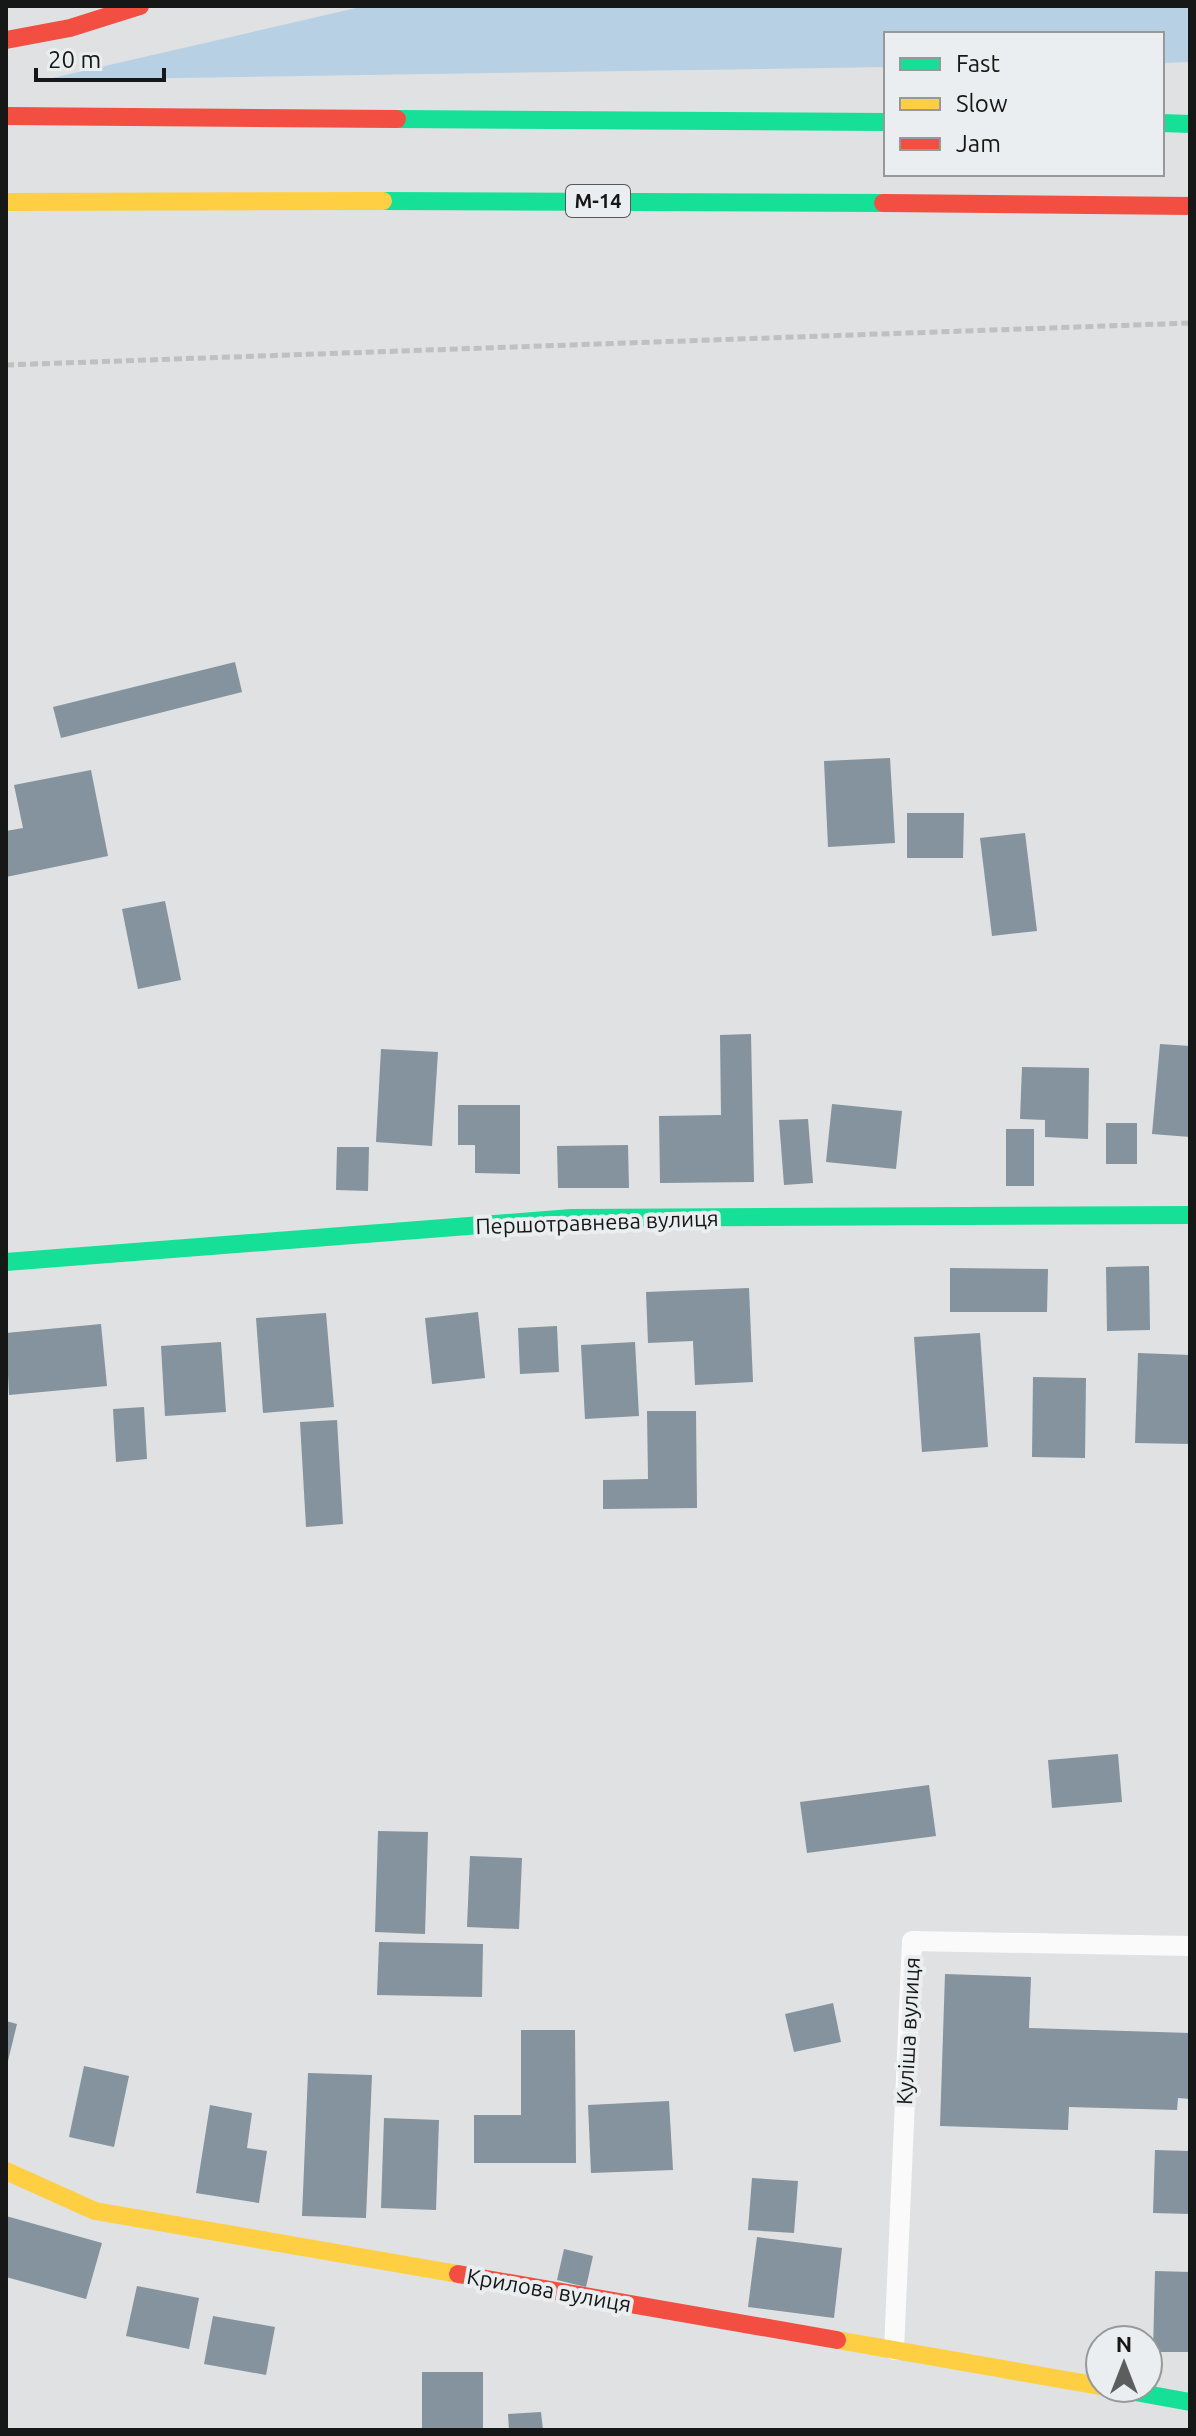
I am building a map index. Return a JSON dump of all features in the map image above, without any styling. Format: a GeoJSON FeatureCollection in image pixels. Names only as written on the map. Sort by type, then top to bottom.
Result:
{"type":"FeatureCollection","features":[{"type":"Feature","properties":{"kind":"main road"},"geometry":{"type":"LineString","coordinates":[[6,40],[70,28],[140,6]]}},
{"type":"Feature","properties":{"kind":"main road"},"geometry":{"type":"LineString","coordinates":[[6,116],[884,122]]}},
{"type":"Feature","properties":{"kind":"main road"},"geometry":{"type":"LineString","coordinates":[[1164,123],[1190,124]]}},
{"type":"Feature","properties":{"kind":"main road"},"geometry":{"type":"LineString","coordinates":[[662,201],[1190,223]]}},
{"type":"Feature","properties":{"kind":"main road","name":"М-14"},"geometry":{"type":"LineString","coordinates":[[6,202],[662,201],[1190,206]]}},
{"type":"Feature","properties":{"kind":"main road","name":"Першотравнева вулиця"},"geometry":{"type":"LineString","coordinates":[[6,1262],[571,1218],[1190,1215]]}},
{"type":"Feature","properties":{"kind":"main road","name":"Крилова вулиця"},"geometry":{"type":"LineString","coordinates":[[6,2171],[95,2211],[1084,2383]]}},
{"type":"Feature","properties":{"kind":"main road"},"geometry":{"type":"LineString","coordinates":[[1164,2397],[1190,2402]]}},
{"type":"Feature","properties":{"kind":"lane","name":"Куліша вулиця"},"geometry":{"type":"LineString","coordinates":[[894,2350],[912,1941],[1190,1946]]}},
{"type":"Feature","properties":{"kind":"path"},"geometry":{"type":"LineString","coordinates":[[6,365],[1190,323]]}},
{"type":"Feature","properties":{"kind":"shaded area"},"geometry":{"type":"Polygon","coordinates":[[[365,6],[1190,6],[1190,62],[1164,63],[1164,32],[884,32],[884,67],[44,80],[365,6]]]}},
{"type":"Feature","properties":{"kind":"building"},"geometry":{"type":"Polygon","coordinates":[[[235,662],[242,692],[61,738],[53,707],[235,662]]]}},
{"type":"Feature","properties":{"kind":"building"},"geometry":{"type":"Polygon","coordinates":[[[890,758],[895,843],[828,847],[824,761],[890,758]]]}},
{"type":"Feature","properties":{"kind":"building"},"geometry":{"type":"Polygon","coordinates":[[[91,770],[108,856],[6,877],[6,831],[23,828],[14,785],[91,770]]]}},
{"type":"Feature","properties":{"kind":"building"},"geometry":{"type":"Polygon","coordinates":[[[907,813],[964,813],[963,858],[907,858],[907,813]]]}},
{"type":"Feature","properties":{"kind":"building"},"geometry":{"type":"Polygon","coordinates":[[[1025,833],[1037,931],[992,936],[980,838],[1025,833]]]}},
{"type":"Feature","properties":{"kind":"building"},"geometry":{"type":"Polygon","coordinates":[[[165,901],[181,980],[138,989],[122,909],[165,901]]]}},
{"type":"Feature","properties":{"kind":"building"},"geometry":{"type":"Polygon","coordinates":[[[751,1034],[754,1182],[660,1183],[659,1116],[721,1115],[720,1035],[751,1034]]]}},
{"type":"Feature","properties":{"kind":"building"},"geometry":{"type":"Polygon","coordinates":[[[1160,1044],[1190,1046],[1190,1137],[1152,1134],[1160,1044]]]}},
{"type":"Feature","properties":{"kind":"building"},"geometry":{"type":"Polygon","coordinates":[[[381,1049],[438,1052],[432,1146],[376,1142],[381,1049]]]}},
{"type":"Feature","properties":{"kind":"building"},"geometry":{"type":"Polygon","coordinates":[[[1022,1067],[1089,1068],[1088,1139],[1045,1137],[1045,1120],[1020,1119],[1022,1067]]]}},
{"type":"Feature","properties":{"kind":"building"},"geometry":{"type":"Polygon","coordinates":[[[832,1104],[902,1111],[896,1169],[826,1162],[832,1104]]]}},
{"type":"Feature","properties":{"kind":"building"},"geometry":{"type":"Polygon","coordinates":[[[458,1105],[520,1105],[520,1174],[475,1173],[475,1145],[458,1145],[458,1105]]]}},
{"type":"Feature","properties":{"kind":"building"},"geometry":{"type":"Polygon","coordinates":[[[808,1119],[813,1183],[784,1185],[779,1120],[808,1119]]]}},
{"type":"Feature","properties":{"kind":"building"},"geometry":{"type":"Polygon","coordinates":[[[1106,1123],[1137,1123],[1137,1164],[1106,1164],[1106,1123]]]}},
{"type":"Feature","properties":{"kind":"building"},"geometry":{"type":"Polygon","coordinates":[[[1006,1129],[1034,1129],[1034,1186],[1006,1186],[1006,1129]]]}},
{"type":"Feature","properties":{"kind":"building"},"geometry":{"type":"Polygon","coordinates":[[[628,1145],[629,1188],[558,1188],[557,1146],[628,1145]]]}},
{"type":"Feature","properties":{"kind":"building"},"geometry":{"type":"Polygon","coordinates":[[[337,1147],[369,1147],[368,1191],[336,1190],[337,1147]]]}},
{"type":"Feature","properties":{"kind":"building"},"geometry":{"type":"Polygon","coordinates":[[[1149,1266],[1150,1330],[1107,1331],[1106,1267],[1149,1266]]]}},
{"type":"Feature","properties":{"kind":"building"},"geometry":{"type":"Polygon","coordinates":[[[950,1268],[1048,1269],[1047,1312],[950,1312],[950,1268]]]}},
{"type":"Feature","properties":{"kind":"building"},"geometry":{"type":"Polygon","coordinates":[[[749,1288],[753,1382],[695,1385],[693,1341],[648,1343],[646,1292],[749,1288]]]}},
{"type":"Feature","properties":{"kind":"building"},"geometry":{"type":"Polygon","coordinates":[[[478,1312],[485,1378],[432,1384],[425,1318],[478,1312]]]}},
{"type":"Feature","properties":{"kind":"building"},"geometry":{"type":"Polygon","coordinates":[[[326,1313],[334,1407],[263,1413],[256,1318],[326,1313]]]}},
{"type":"Feature","properties":{"kind":"building"},"geometry":{"type":"Polygon","coordinates":[[[101,1324],[107,1386],[9,1395],[6,1333],[101,1324]]]}},
{"type":"Feature","properties":{"kind":"building"},"geometry":{"type":"Polygon","coordinates":[[[557,1326],[559,1372],[520,1374],[518,1328],[557,1326]]]}},
{"type":"Feature","properties":{"kind":"building"},"geometry":{"type":"Polygon","coordinates":[[[980,1333],[988,1447],[922,1452],[914,1337],[980,1333]]]}},
{"type":"Feature","properties":{"kind":"building"},"geometry":{"type":"Polygon","coordinates":[[[221,1342],[226,1412],[165,1416],[161,1346],[221,1342]]]}},
{"type":"Feature","properties":{"kind":"building"},"geometry":{"type":"Polygon","coordinates":[[[635,1342],[639,1416],[585,1419],[581,1345],[635,1342]]]}},
{"type":"Feature","properties":{"kind":"building"},"geometry":{"type":"Polygon","coordinates":[[[1138,1353],[1190,1355],[1190,1444],[1135,1443],[1138,1353]]]}},
{"type":"Feature","properties":{"kind":"building"},"geometry":{"type":"Polygon","coordinates":[[[1033,1377],[1086,1378],[1085,1458],[1032,1457],[1033,1377]]]}},
{"type":"Feature","properties":{"kind":"building"},"geometry":{"type":"Polygon","coordinates":[[[144,1407],[147,1459],[116,1462],[113,1409],[144,1407]]]}},
{"type":"Feature","properties":{"kind":"building"},"geometry":{"type":"Polygon","coordinates":[[[647,1411],[696,1411],[697,1508],[603,1509],[603,1480],[648,1479],[647,1411]]]}},
{"type":"Feature","properties":{"kind":"building"},"geometry":{"type":"Polygon","coordinates":[[[337,1420],[343,1524],[306,1527],[300,1422],[337,1420]]]}},
{"type":"Feature","properties":{"kind":"building"},"geometry":{"type":"Polygon","coordinates":[[[1118,1754],[1122,1802],[1052,1808],[1048,1760],[1118,1754]]]}},
{"type":"Feature","properties":{"kind":"building"},"geometry":{"type":"Polygon","coordinates":[[[929,1785],[936,1836],[807,1853],[800,1802],[929,1785]]]}},
{"type":"Feature","properties":{"kind":"building"},"geometry":{"type":"Polygon","coordinates":[[[378,1831],[428,1832],[425,1934],[375,1932],[378,1831]]]}},
{"type":"Feature","properties":{"kind":"building"},"geometry":{"type":"Polygon","coordinates":[[[470,1856],[522,1858],[519,1929],[467,1927],[470,1856]]]}},
{"type":"Feature","properties":{"kind":"building"},"geometry":{"type":"Polygon","coordinates":[[[379,1942],[483,1944],[482,1997],[377,1995],[379,1942]]]}},
{"type":"Feature","properties":{"kind":"building"},"geometry":{"type":"Polygon","coordinates":[[[945,1974],[1031,1977],[1029,2028],[1190,2033],[1190,2099],[1178,2098],[1177,2110],[1069,2107],[1068,2130],[940,2126],[945,1974]]]}},
{"type":"Feature","properties":{"kind":"building"},"geometry":{"type":"Polygon","coordinates":[[[833,2003],[841,2042],[794,2052],[785,2014],[833,2003]]]}},
{"type":"Feature","properties":{"kind":"building"},"geometry":{"type":"Polygon","coordinates":[[[6,2021],[17,2024],[7,2065],[6,2065],[6,2021]]]}},
{"type":"Feature","properties":{"kind":"building"},"geometry":{"type":"Polygon","coordinates":[[[521,2030],[575,2030],[576,2163],[474,2163],[474,2115],[521,2115],[521,2030]]]}},
{"type":"Feature","properties":{"kind":"building"},"geometry":{"type":"Polygon","coordinates":[[[84,2066],[129,2076],[114,2147],[69,2137],[84,2066]]]}},
{"type":"Feature","properties":{"kind":"building"},"geometry":{"type":"Polygon","coordinates":[[[308,2073],[372,2075],[366,2218],[302,2216],[308,2073]]]}},
{"type":"Feature","properties":{"kind":"building"},"geometry":{"type":"Polygon","coordinates":[[[669,2101],[673,2170],[591,2173],[588,2105],[669,2101]]]}},
{"type":"Feature","properties":{"kind":"building"},"geometry":{"type":"Polygon","coordinates":[[[210,2105],[252,2113],[247,2148],[267,2151],[259,2203],[196,2193],[210,2105]]]}},
{"type":"Feature","properties":{"kind":"building"},"geometry":{"type":"Polygon","coordinates":[[[384,2118],[439,2120],[436,2210],[381,2208],[384,2118]]]}},
{"type":"Feature","properties":{"kind":"building"},"geometry":{"type":"Polygon","coordinates":[[[1155,2150],[1190,2151],[1190,2214],[1153,2213],[1155,2150]]]}},
{"type":"Feature","properties":{"kind":"building"},"geometry":{"type":"Polygon","coordinates":[[[752,2178],[798,2181],[794,2233],[748,2230],[752,2178]]]}},
{"type":"Feature","properties":{"kind":"building"},"geometry":{"type":"Polygon","coordinates":[[[6,2216],[102,2243],[86,2299],[6,2277],[6,2216]]]}},
{"type":"Feature","properties":{"kind":"building"},"geometry":{"type":"Polygon","coordinates":[[[757,2237],[842,2248],[834,2318],[748,2307],[757,2237]]]}},
{"type":"Feature","properties":{"kind":"building"},"geometry":{"type":"Polygon","coordinates":[[[564,2249],[593,2256],[586,2287],[557,2280],[564,2249]]]}},
{"type":"Feature","properties":{"kind":"building"},"geometry":{"type":"Polygon","coordinates":[[[1155,2271],[1190,2272],[1190,2352],[1164,2352],[1164,2324],[1154,2324],[1155,2271]]]}},
{"type":"Feature","properties":{"kind":"building"},"geometry":{"type":"Polygon","coordinates":[[[137,2286],[199,2298],[189,2349],[126,2336],[137,2286]]]}},
{"type":"Feature","properties":{"kind":"building"},"geometry":{"type":"Polygon","coordinates":[[[213,2316],[275,2327],[266,2375],[204,2364],[213,2316]]]}},
{"type":"Feature","properties":{"kind":"building"},"geometry":{"type":"Polygon","coordinates":[[[422,2372],[483,2372],[483,2430],[422,2430],[422,2372]]]}},
{"type":"Feature","properties":{"kind":"building"},"geometry":{"type":"Polygon","coordinates":[[[541,2412],[543,2430],[509,2430],[508,2414],[541,2412]]]}},
{"type":"Feature","properties":{"kind":"traffic: fast"},"geometry":{"type":"LineString","coordinates":[[397,119],[884,122]]}},
{"type":"Feature","properties":{"kind":"traffic: fast"},"geometry":{"type":"LineString","coordinates":[[1164,123],[1190,124]]}},
{"type":"Feature","properties":{"kind":"traffic: fast"},"geometry":{"type":"LineString","coordinates":[[383,201],[883,203]]}},
{"type":"Feature","properties":{"kind":"traffic: fast"},"geometry":{"type":"LineString","coordinates":[[6,1262],[571,1218],[1190,1215]]}},
{"type":"Feature","properties":{"kind":"traffic: fast"},"geometry":{"type":"LineString","coordinates":[[1164,2397],[1190,2402]]}},
{"type":"Feature","properties":{"kind":"traffic: slow"},"geometry":{"type":"LineString","coordinates":[[6,202],[383,201]]}},
{"type":"Feature","properties":{"kind":"traffic: slow"},"geometry":{"type":"LineString","coordinates":[[6,2171],[95,2211],[458,2274]]}},
{"type":"Feature","properties":{"kind":"traffic: slow"},"geometry":{"type":"LineString","coordinates":[[837,2340],[1084,2383]]}},
{"type":"Feature","properties":{"kind":"traffic: jam"},"geometry":{"type":"LineString","coordinates":[[6,40],[70,28],[140,6]]}},
{"type":"Feature","properties":{"kind":"traffic: jam"},"geometry":{"type":"LineString","coordinates":[[6,116],[397,119]]}},
{"type":"Feature","properties":{"kind":"traffic: jam"},"geometry":{"type":"LineString","coordinates":[[883,203],[1190,206]]}},
{"type":"Feature","properties":{"kind":"traffic: jam"},"geometry":{"type":"LineString","coordinates":[[458,2274],[837,2340]]}}]}
